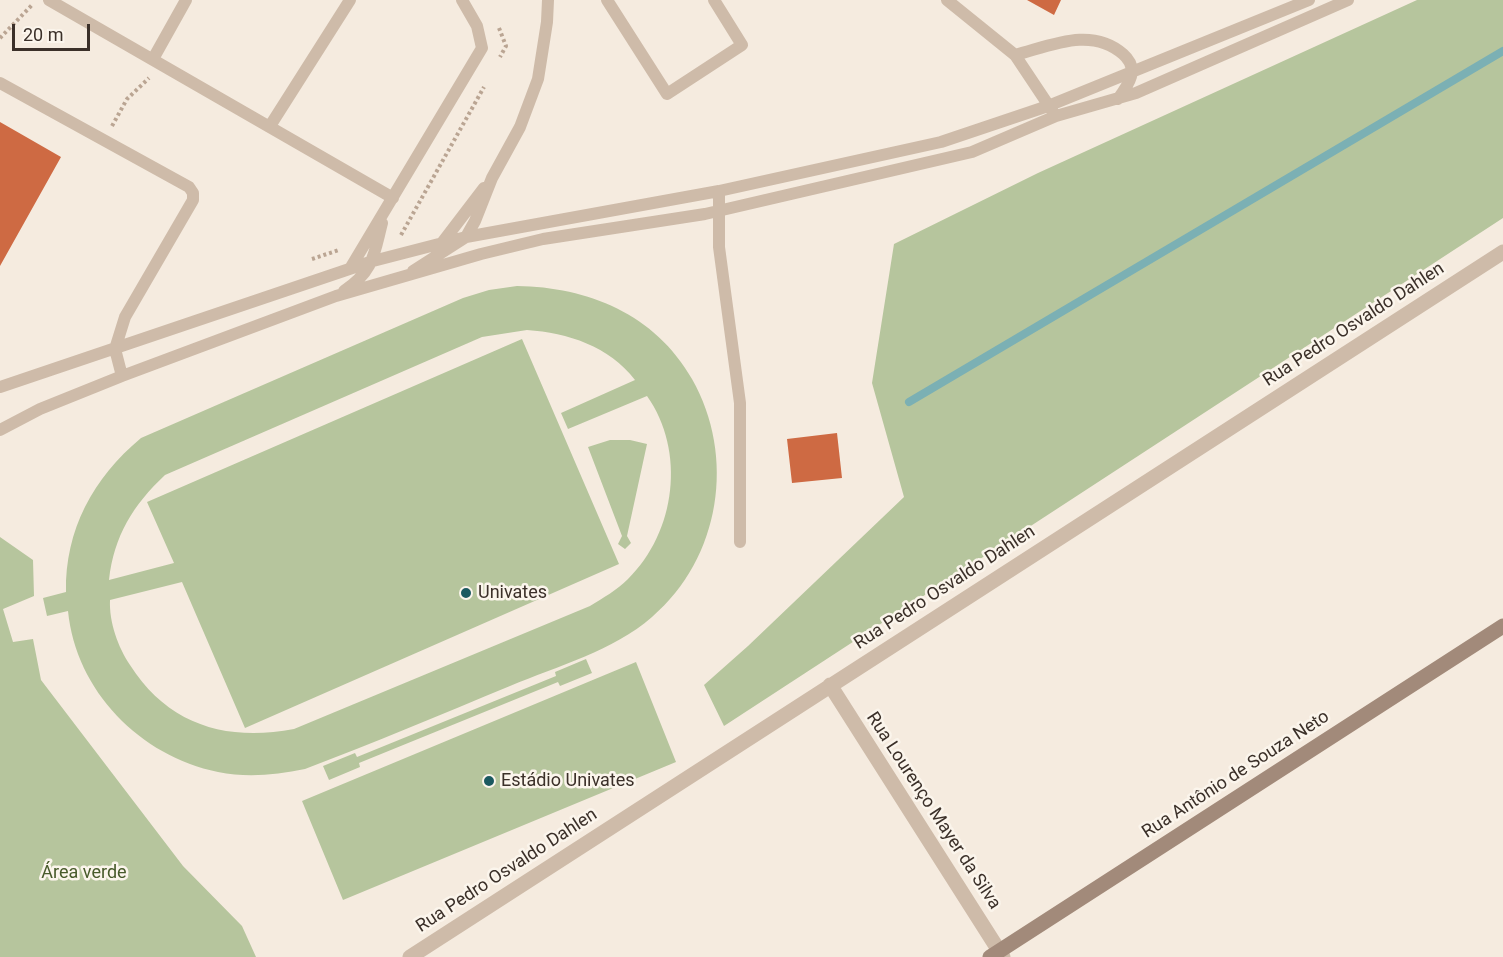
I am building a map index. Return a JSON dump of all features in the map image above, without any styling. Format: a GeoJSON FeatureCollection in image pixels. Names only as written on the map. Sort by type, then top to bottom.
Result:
{"type":"FeatureCollection","features":[{"type":"Feature","properties":{"kind":"street","name":"Rua Pedro Osvaldo Dahlen"},"geometry":{"type":"LineString","coordinates":[[410,957],[1503,252]]}},
{"type":"Feature","properties":{"kind":"street","name":"Rua Antônio de Souza Neto"},"geometry":{"type":"LineString","coordinates":[[997,955],[1503,626]]}},
{"type":"Feature","properties":{"kind":"street","name":"Rua Lourenço Mayer da Silva"},"geometry":{"type":"LineString","coordinates":[[830,685],[997,955]]}},
{"type":"Feature","properties":{"kind":"lane"},"geometry":{"type":"LineString","coordinates":[[49,0],[393,198]]}},
{"type":"Feature","properties":{"kind":"lane"},"geometry":{"type":"LineString","coordinates":[[153,59],[186,0]]}},
{"type":"Feature","properties":{"kind":"lane"},"geometry":{"type":"LineString","coordinates":[[270,126],[350,0]]}},
{"type":"Feature","properties":{"kind":"lane"},"geometry":{"type":"LineString","coordinates":[[351,267],[362,245],[386,212],[482,48],[477,26],[462,0]]}},
{"type":"Feature","properties":{"kind":"lane"},"geometry":{"type":"LineString","coordinates":[[402,278],[466,237],[492,178],[519,127],[538,79],[548,0]]}},
{"type":"Feature","properties":{"kind":"lane"},"geometry":{"type":"LineString","coordinates":[[607,0],[667,94],[742,45],[714,0]]}},
{"type":"Feature","properties":{"kind":"lane"},"geometry":{"type":"LineString","coordinates":[[0,430],[40,409],[122,376],[336,296],[481,254],[543,239],[718,211],[972,152],[1132,70],[1309,0]]}},
{"type":"Feature","properties":{"kind":"lane"},"geometry":{"type":"LineString","coordinates":[[0,387],[115,350],[351,267],[442,243],[719,191],[941,142],[1052,111],[1117,100],[1348,0]]}},
{"type":"Feature","properties":{"kind":"lane"},"geometry":{"type":"LineString","coordinates":[[950,1],[1015,55],[1041,90],[1052,111]]}},
{"type":"Feature","properties":{"kind":"lane"},"geometry":{"type":"LineString","coordinates":[[1015,55],[1059,42],[1094,39],[1117,49],[1130,61],[1132,70],[1130,82],[1117,100]]}},
{"type":"Feature","properties":{"kind":"lane"},"geometry":{"type":"LineString","coordinates":[[0,83],[189,187],[193,192],[193,200],[164,254],[125,317],[115,350],[122,376]]}},
{"type":"Feature","properties":{"kind":"lane"},"geometry":{"type":"LineString","coordinates":[[442,243],[452,226],[492,178]]}},
{"type":"Feature","properties":{"kind":"lane"},"geometry":{"type":"LineString","coordinates":[[719,191],[719,247],[740,403],[740,542]]}},
{"type":"Feature","properties":{"kind":"lane"},"geometry":{"type":"LineString","coordinates":[[336,296],[362,277],[373,261],[386,212]]}},
{"type":"Feature","properties":{"kind":"path"},"geometry":{"type":"LineString","coordinates":[[0,38],[37,0]]}},
{"type":"Feature","properties":{"kind":"path"},"geometry":{"type":"LineString","coordinates":[[495,18],[506,46],[495,67]]}},
{"type":"Feature","properties":{"kind":"path"},"geometry":{"type":"LineString","coordinates":[[377,242],[400,238],[489,77]]}},
{"type":"Feature","properties":{"kind":"path"},"geometry":{"type":"LineString","coordinates":[[305,261],[362,245]]}},
{"type":"Feature","properties":{"kind":"green space"},"geometry":{"type":"Polygon","coordinates":[[[1417,0],[1503,0],[1503,218],[724,726],[704,685],[904,497],[872,383],[894,244],[1038,173],[1417,0]]]}},
{"type":"Feature","properties":{"kind":"green space"},"geometry":{"type":"Polygon","coordinates":[[[517,286],[543,288],[569,292],[617,308],[639,321],[659,337],[677,356],[692,379],[706,409],[714,440],[717,473],[714,505],[707,536],[694,566],[675,593],[637,629],[603,648],[305,769],[262,775],[218,772],[189,764],[138,735],[117,716],[98,693],[84,668],[74,640],[68,611],[47,616],[43,598],[66,592],[67,569],[77,527],[85,507],[109,470],[141,438],[463,298],[489,290],[517,286]],[[527,330],[482,337],[165,475],[143,498],[120,535],[109,580],[174,563],[147,502],[522,339],[619,564],[245,728],[182,582],[110,600],[111,617],[118,642],[130,665],[145,686],[181,715],[201,724],[245,733],[294,729],[590,606],[624,583],[644,560],[657,538],[665,515],[670,490],[671,466],[667,441],[659,418],[647,396],[568,429],[561,413],[635,380],[613,358],[587,343],[558,334],[527,330]]]}},
{"type":"Feature","properties":{"kind":"green space"},"geometry":{"type":"Polygon","coordinates":[[[610,440],[630,440],[647,444],[627,536],[631,543],[625,549],[618,544],[622,536],[588,447],[610,440]]]}},
{"type":"Feature","properties":{"kind":"green space","name":"Área verde"},"geometry":{"type":"Polygon","coordinates":[[[0,537],[33,560],[34,596],[3,609],[13,642],[33,639],[41,680],[183,866],[242,926],[256,957],[0,957],[0,537]]]}},
{"type":"Feature","properties":{"kind":"green space"},"geometry":{"type":"Polygon","coordinates":[[[586,659],[592,673],[560,686],[558,682],[359,763],[360,767],[329,780],[323,766],[355,753],[357,757],[556,676],[555,672],[586,659]]]}},
{"type":"Feature","properties":{"kind":"green space","name":"Estádio Univates"},"geometry":{"type":"Polygon","coordinates":[[[636,662],[676,762],[343,900],[302,801],[636,662]]]}},
{"type":"Feature","properties":{"kind":"building"},"geometry":{"type":"Polygon","coordinates":[[[1027,0],[1061,0],[1054,15],[1027,0]]]}},
{"type":"Feature","properties":{"kind":"building"},"geometry":{"type":"Polygon","coordinates":[[[0,122],[61,157],[0,266],[0,122]]]}},
{"type":"Feature","properties":{"kind":"building"},"geometry":{"type":"Polygon","coordinates":[[[837,433],[842,478],[792,483],[787,439],[837,433]]]}},
{"type":"Feature","properties":{"kind":"waterway"},"geometry":{"type":"LineString","coordinates":[[909,402],[1503,51]]}},
{"type":"Feature","properties":{"kind":"place","name":"Univates"},"geometry":{"type":"Point","coordinates":[466,593]}},
{"type":"Feature","properties":{"kind":"place","name":"Estádio Univates"},"geometry":{"type":"Point","coordinates":[489,781]}}]}
